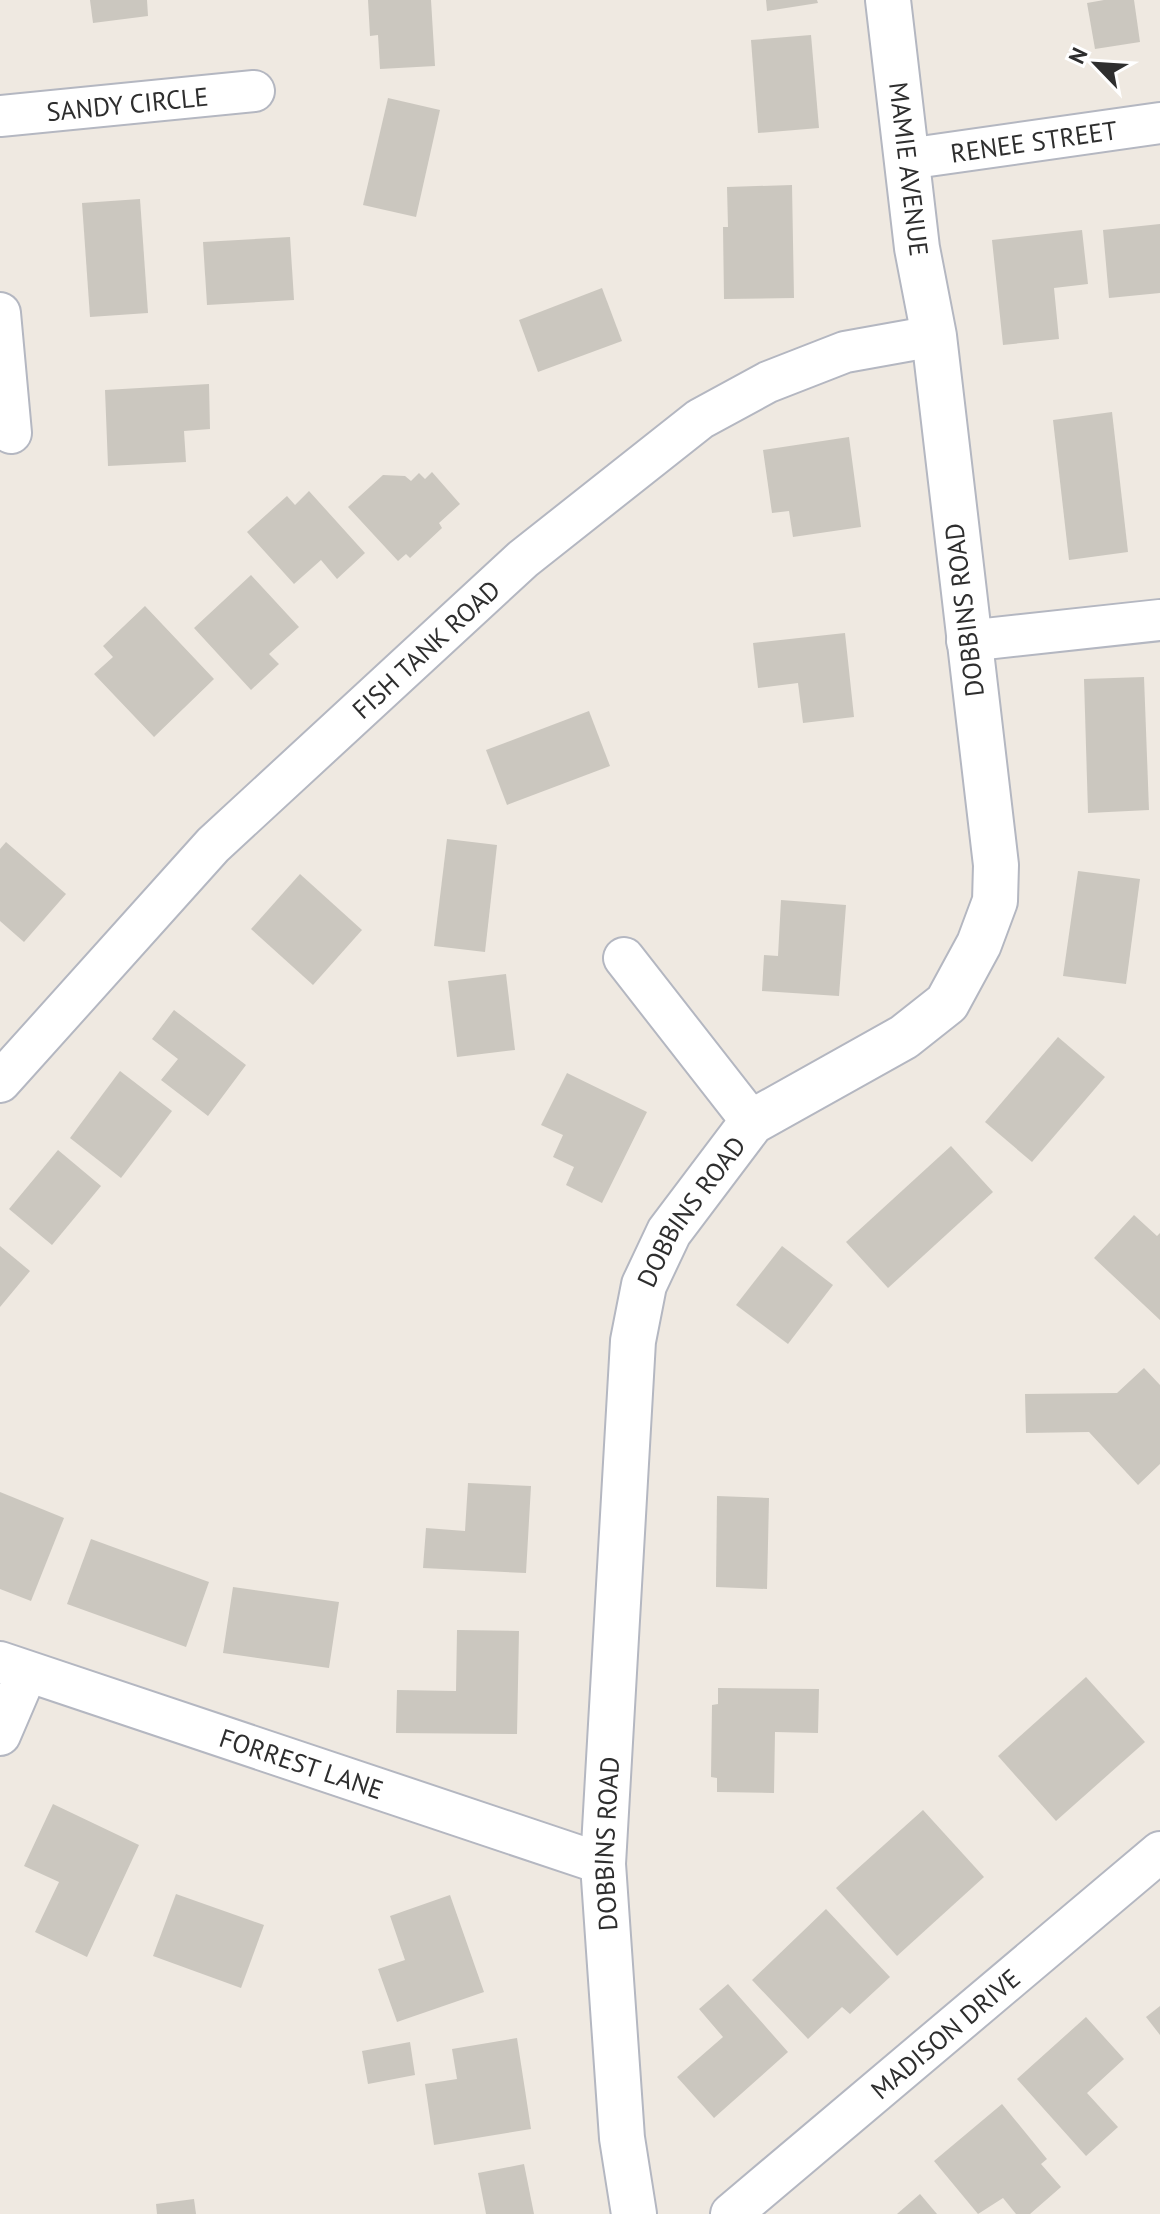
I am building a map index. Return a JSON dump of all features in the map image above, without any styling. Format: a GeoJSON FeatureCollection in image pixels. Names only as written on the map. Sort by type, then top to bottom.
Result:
{"type":"FeatureCollection","features":[{"type":"Feature","properties":{"kind":"street","name":"MAMIE AVENUE"},"geometry":{"type":"LineString","coordinates":[[888,0],[917,248],[934,336]]}},
{"type":"Feature","properties":{"kind":"street","name":"SANDY CIRCLE"},"geometry":{"type":"LineString","coordinates":[[0,116],[254,91]]}},
{"type":"Feature","properties":{"kind":"street","name":"RENEE STREET"},"geometry":{"type":"LineString","coordinates":[[907,159],[1160,123]]}},
{"type":"Feature","properties":{"kind":"street"},"geometry":{"type":"LineString","coordinates":[[0,313],[11,433]]}},
{"type":"Feature","properties":{"kind":"street","name":"DOBBINS ROAD"},"geometry":{"type":"LineString","coordinates":[[634,2214],[622,2138],[603,1864],[633,1341],[644,1285],[669,1232],[752,1122],[915,1028],[947,1003],[979,944],[995,901],[996,865],[967,641],[934,336]]}},
{"type":"Feature","properties":{"kind":"street","name":"FISH TANK ROAD"},"geometry":{"type":"LineString","coordinates":[[0,1082],[213,845],[523,559],[700,419],[732,400],[845,352],[934,336]]}},
{"type":"Feature","properties":{"kind":"street"},"geometry":{"type":"LineString","coordinates":[[967,641],[1160,620]]}},
{"type":"Feature","properties":{"kind":"street"},"geometry":{"type":"LineString","coordinates":[[624,958],[752,1122]]}},
{"type":"Feature","properties":{"kind":"street"},"geometry":{"type":"LineString","coordinates":[[0,1735],[14,1667]]}},
{"type":"Feature","properties":{"kind":"street","name":"FORREST LANE"},"geometry":{"type":"LineString","coordinates":[[14,1667],[603,1864]]}},
{"type":"Feature","properties":{"kind":"street","name":"MADISON DRIVE"},"geometry":{"type":"LineString","coordinates":[[731,2214],[1160,1852]]}},
{"type":"Feature","properties":{"kind":"building"},"geometry":{"type":"Polygon","coordinates":[[[90,0],[147,0],[148,16],[93,23],[90,0]]]}},
{"type":"Feature","properties":{"kind":"building"},"geometry":{"type":"Polygon","coordinates":[[[368,0],[431,0],[435,66],[380,69],[378,35],[370,36],[368,0]]]}},
{"type":"Feature","properties":{"kind":"building"},"geometry":{"type":"Polygon","coordinates":[[[766,0],[817,0],[818,3],[767,11],[766,0]]]}},
{"type":"Feature","properties":{"kind":"building"},"geometry":{"type":"Polygon","coordinates":[[[1134,0],[1140,42],[1095,49],[1087,3],[1134,0]]]}},
{"type":"Feature","properties":{"kind":"building"},"geometry":{"type":"Polygon","coordinates":[[[811,35],[819,128],[758,133],[751,40],[811,35]]]}},
{"type":"Feature","properties":{"kind":"building"},"geometry":{"type":"Polygon","coordinates":[[[388,98],[440,110],[416,217],[363,205],[388,98]]]}},
{"type":"Feature","properties":{"kind":"building"},"geometry":{"type":"Polygon","coordinates":[[[792,185],[794,298],[724,299],[723,227],[728,227],[727,187],[792,185]]]}},
{"type":"Feature","properties":{"kind":"building"},"geometry":{"type":"Polygon","coordinates":[[[140,199],[148,313],[90,317],[82,203],[140,199]]]}},
{"type":"Feature","properties":{"kind":"building"},"geometry":{"type":"Polygon","coordinates":[[[1160,224],[1160,293],[1109,298],[1103,230],[1160,224]]]}},
{"type":"Feature","properties":{"kind":"building"},"geometry":{"type":"Polygon","coordinates":[[[1082,230],[1088,284],[1054,288],[1059,339],[1003,345],[992,240],[1082,230]]]}},
{"type":"Feature","properties":{"kind":"building"},"geometry":{"type":"Polygon","coordinates":[[[290,237],[294,300],[207,305],[203,242],[290,237]]]}},
{"type":"Feature","properties":{"kind":"building"},"geometry":{"type":"Polygon","coordinates":[[[602,288],[622,341],[538,372],[519,320],[602,288]]]}},
{"type":"Feature","properties":{"kind":"building"},"geometry":{"type":"Polygon","coordinates":[[[209,384],[210,429],[184,431],[186,462],[108,466],[105,390],[209,384]]]}},
{"type":"Feature","properties":{"kind":"building"},"geometry":{"type":"Polygon","coordinates":[[[1112,412],[1128,552],[1069,560],[1053,420],[1112,412]]]}},
{"type":"Feature","properties":{"kind":"building"},"geometry":{"type":"Polygon","coordinates":[[[849,437],[861,527],[793,537],[789,511],[772,513],[763,450],[849,437]]]}},
{"type":"Feature","properties":{"kind":"building"},"geometry":{"type":"Polygon","coordinates":[[[432,472],[460,504],[439,523],[442,528],[410,558],[406,554],[398,561],[348,507],[383,475],[405,476],[411,481],[419,473],[425,479],[432,472]]]}},
{"type":"Feature","properties":{"kind":"building"},"geometry":{"type":"Polygon","coordinates":[[[309,491],[365,553],[337,579],[321,560],[294,584],[247,532],[287,496],[295,505],[309,491]]]}},
{"type":"Feature","properties":{"kind":"building"},"geometry":{"type":"Polygon","coordinates":[[[251,575],[299,627],[269,654],[279,664],[251,690],[194,628],[251,575]]]}},
{"type":"Feature","properties":{"kind":"building"},"geometry":{"type":"Polygon","coordinates":[[[145,606],[214,679],[154,737],[94,674],[113,657],[103,646],[145,606]]]}},
{"type":"Feature","properties":{"kind":"building"},"geometry":{"type":"Polygon","coordinates":[[[845,633],[854,717],[803,723],[798,683],[758,688],[753,643],[845,633]]]}},
{"type":"Feature","properties":{"kind":"building"},"geometry":{"type":"Polygon","coordinates":[[[1144,677],[1149,810],[1088,813],[1084,679],[1144,677]]]}},
{"type":"Feature","properties":{"kind":"building"},"geometry":{"type":"Polygon","coordinates":[[[589,711],[610,766],[507,805],[486,750],[589,711]]]}},
{"type":"Feature","properties":{"kind":"building"},"geometry":{"type":"Polygon","coordinates":[[[447,839],[497,845],[485,952],[434,946],[447,839]]]}},
{"type":"Feature","properties":{"kind":"building"},"geometry":{"type":"Polygon","coordinates":[[[6,842],[66,894],[24,942],[0,921],[0,849],[6,842]]]}},
{"type":"Feature","properties":{"kind":"building"},"geometry":{"type":"Polygon","coordinates":[[[1078,871],[1140,879],[1126,984],[1063,976],[1078,871]]]}},
{"type":"Feature","properties":{"kind":"building"},"geometry":{"type":"Polygon","coordinates":[[[300,874],[362,930],[313,985],[251,929],[300,874]]]}},
{"type":"Feature","properties":{"kind":"building"},"geometry":{"type":"Polygon","coordinates":[[[781,900],[846,905],[839,996],[762,991],[764,955],[778,956],[781,900]]]}},
{"type":"Feature","properties":{"kind":"building"},"geometry":{"type":"Polygon","coordinates":[[[506,974],[515,1050],[457,1057],[448,981],[506,974]]]}},
{"type":"Feature","properties":{"kind":"building"},"geometry":{"type":"Polygon","coordinates":[[[174,1010],[246,1065],[208,1116],[161,1080],[178,1059],[152,1039],[174,1010]]]}},
{"type":"Feature","properties":{"kind":"building"},"geometry":{"type":"Polygon","coordinates":[[[1058,1037],[1105,1077],[1032,1162],[985,1122],[1058,1037]]]}},
{"type":"Feature","properties":{"kind":"building"},"geometry":{"type":"Polygon","coordinates":[[[120,1071],[172,1111],[121,1178],[70,1138],[120,1071]]]}},
{"type":"Feature","properties":{"kind":"building"},"geometry":{"type":"Polygon","coordinates":[[[567,1073],[647,1112],[602,1203],[566,1185],[574,1167],[553,1157],[563,1135],[541,1125],[567,1073]]]}},
{"type":"Feature","properties":{"kind":"building"},"geometry":{"type":"Polygon","coordinates":[[[951,1146],[993,1192],[888,1288],[846,1242],[951,1146]]]}},
{"type":"Feature","properties":{"kind":"building"},"geometry":{"type":"Polygon","coordinates":[[[58,1150],[101,1186],[52,1245],[9,1209],[58,1150]]]}},
{"type":"Feature","properties":{"kind":"building"},"geometry":{"type":"Polygon","coordinates":[[[1134,1215],[1157,1236],[1160,1233],[1160,1320],[1094,1258],[1134,1215]]]}},
{"type":"Feature","properties":{"kind":"building"},"geometry":{"type":"Polygon","coordinates":[[[0,1246],[30,1271],[0,1307],[0,1246]]]}},
{"type":"Feature","properties":{"kind":"building"},"geometry":{"type":"Polygon","coordinates":[[[782,1246],[833,1285],[788,1344],[736,1305],[782,1246]]]}},
{"type":"Feature","properties":{"kind":"building"},"geometry":{"type":"Polygon","coordinates":[[[1144,1368],[1160,1385],[1160,1464],[1138,1485],[1089,1432],[1026,1433],[1025,1394],[1117,1393],[1144,1368]]]}},
{"type":"Feature","properties":{"kind":"building"},"geometry":{"type":"Polygon","coordinates":[[[468,1483],[531,1486],[526,1573],[423,1568],[426,1528],[465,1531],[468,1483]]]}},
{"type":"Feature","properties":{"kind":"building"},"geometry":{"type":"Polygon","coordinates":[[[0,1492],[64,1518],[31,1601],[0,1589],[0,1492]]]}},
{"type":"Feature","properties":{"kind":"building"},"geometry":{"type":"Polygon","coordinates":[[[717,1496],[769,1498],[767,1589],[716,1587],[717,1496]]]}},
{"type":"Feature","properties":{"kind":"building"},"geometry":{"type":"Polygon","coordinates":[[[91,1539],[209,1582],[186,1647],[67,1604],[91,1539]]]}},
{"type":"Feature","properties":{"kind":"building"},"geometry":{"type":"Polygon","coordinates":[[[233,1587],[339,1602],[329,1668],[223,1653],[233,1587]]]}},
{"type":"Feature","properties":{"kind":"building"},"geometry":{"type":"Polygon","coordinates":[[[457,1630],[519,1631],[517,1734],[396,1733],[397,1690],[456,1691],[457,1630]]]}},
{"type":"Feature","properties":{"kind":"building"},"geometry":{"type":"Polygon","coordinates":[[[1086,1677],[1145,1742],[1056,1821],[998,1756],[1086,1677]]]}},
{"type":"Feature","properties":{"kind":"building"},"geometry":{"type":"Polygon","coordinates":[[[718,1688],[819,1689],[818,1733],[775,1732],[774,1793],[717,1792],[717,1778],[711,1777],[712,1705],[718,1704],[718,1688]]]}},
{"type":"Feature","properties":{"kind":"building"},"geometry":{"type":"Polygon","coordinates":[[[53,1804],[139,1845],[87,1957],[35,1932],[59,1882],[24,1866],[53,1804]]]}},
{"type":"Feature","properties":{"kind":"building"},"geometry":{"type":"Polygon","coordinates":[[[923,1810],[984,1877],[897,1956],[836,1888],[923,1810]]]}},
{"type":"Feature","properties":{"kind":"building"},"geometry":{"type":"Polygon","coordinates":[[[176,1894],[264,1925],[241,1988],[153,1956],[176,1894]]]}},
{"type":"Feature","properties":{"kind":"building"},"geometry":{"type":"Polygon","coordinates":[[[450,1895],[484,1992],[397,2022],[378,1969],[405,1960],[390,1916],[450,1895]]]}},
{"type":"Feature","properties":{"kind":"building"},"geometry":{"type":"Polygon","coordinates":[[[826,1909],[890,1977],[850,2014],[842,2007],[808,2039],[752,1980],[826,1909]]]}},
{"type":"Feature","properties":{"kind":"building"},"geometry":{"type":"Polygon","coordinates":[[[728,1984],[788,2052],[714,2118],[677,2077],[723,2037],[699,2009],[728,1984]]]}},
{"type":"Feature","properties":{"kind":"building"},"geometry":{"type":"Polygon","coordinates":[[[1160,2006],[1160,2035],[1146,2017],[1160,2006]]]}},
{"type":"Feature","properties":{"kind":"building"},"geometry":{"type":"Polygon","coordinates":[[[1086,2017],[1124,2059],[1087,2093],[1118,2127],[1086,2156],[1017,2079],[1086,2017]]]}},
{"type":"Feature","properties":{"kind":"building"},"geometry":{"type":"Polygon","coordinates":[[[517,2038],[531,2129],[434,2145],[425,2084],[457,2079],[452,2049],[517,2038]]]}},
{"type":"Feature","properties":{"kind":"building"},"geometry":{"type":"Polygon","coordinates":[[[410,2042],[415,2075],[368,2084],[362,2051],[410,2042]]]}},
{"type":"Feature","properties":{"kind":"building"},"geometry":{"type":"Polygon","coordinates":[[[1002,2104],[1047,2159],[1041,2164],[1061,2187],[1030,2214],[1016,2214],[1003,2198],[978,2214],[934,2161],[1002,2104]]]}},
{"type":"Feature","properties":{"kind":"building"},"geometry":{"type":"Polygon","coordinates":[[[524,2164],[534,2214],[486,2214],[478,2173],[524,2164]]]}},
{"type":"Feature","properties":{"kind":"building"},"geometry":{"type":"Polygon","coordinates":[[[920,2194],[937,2214],[897,2214],[920,2194]]]}},
{"type":"Feature","properties":{"kind":"building"},"geometry":{"type":"Polygon","coordinates":[[[194,2199],[196,2214],[157,2214],[156,2204],[194,2199]]]}}]}
